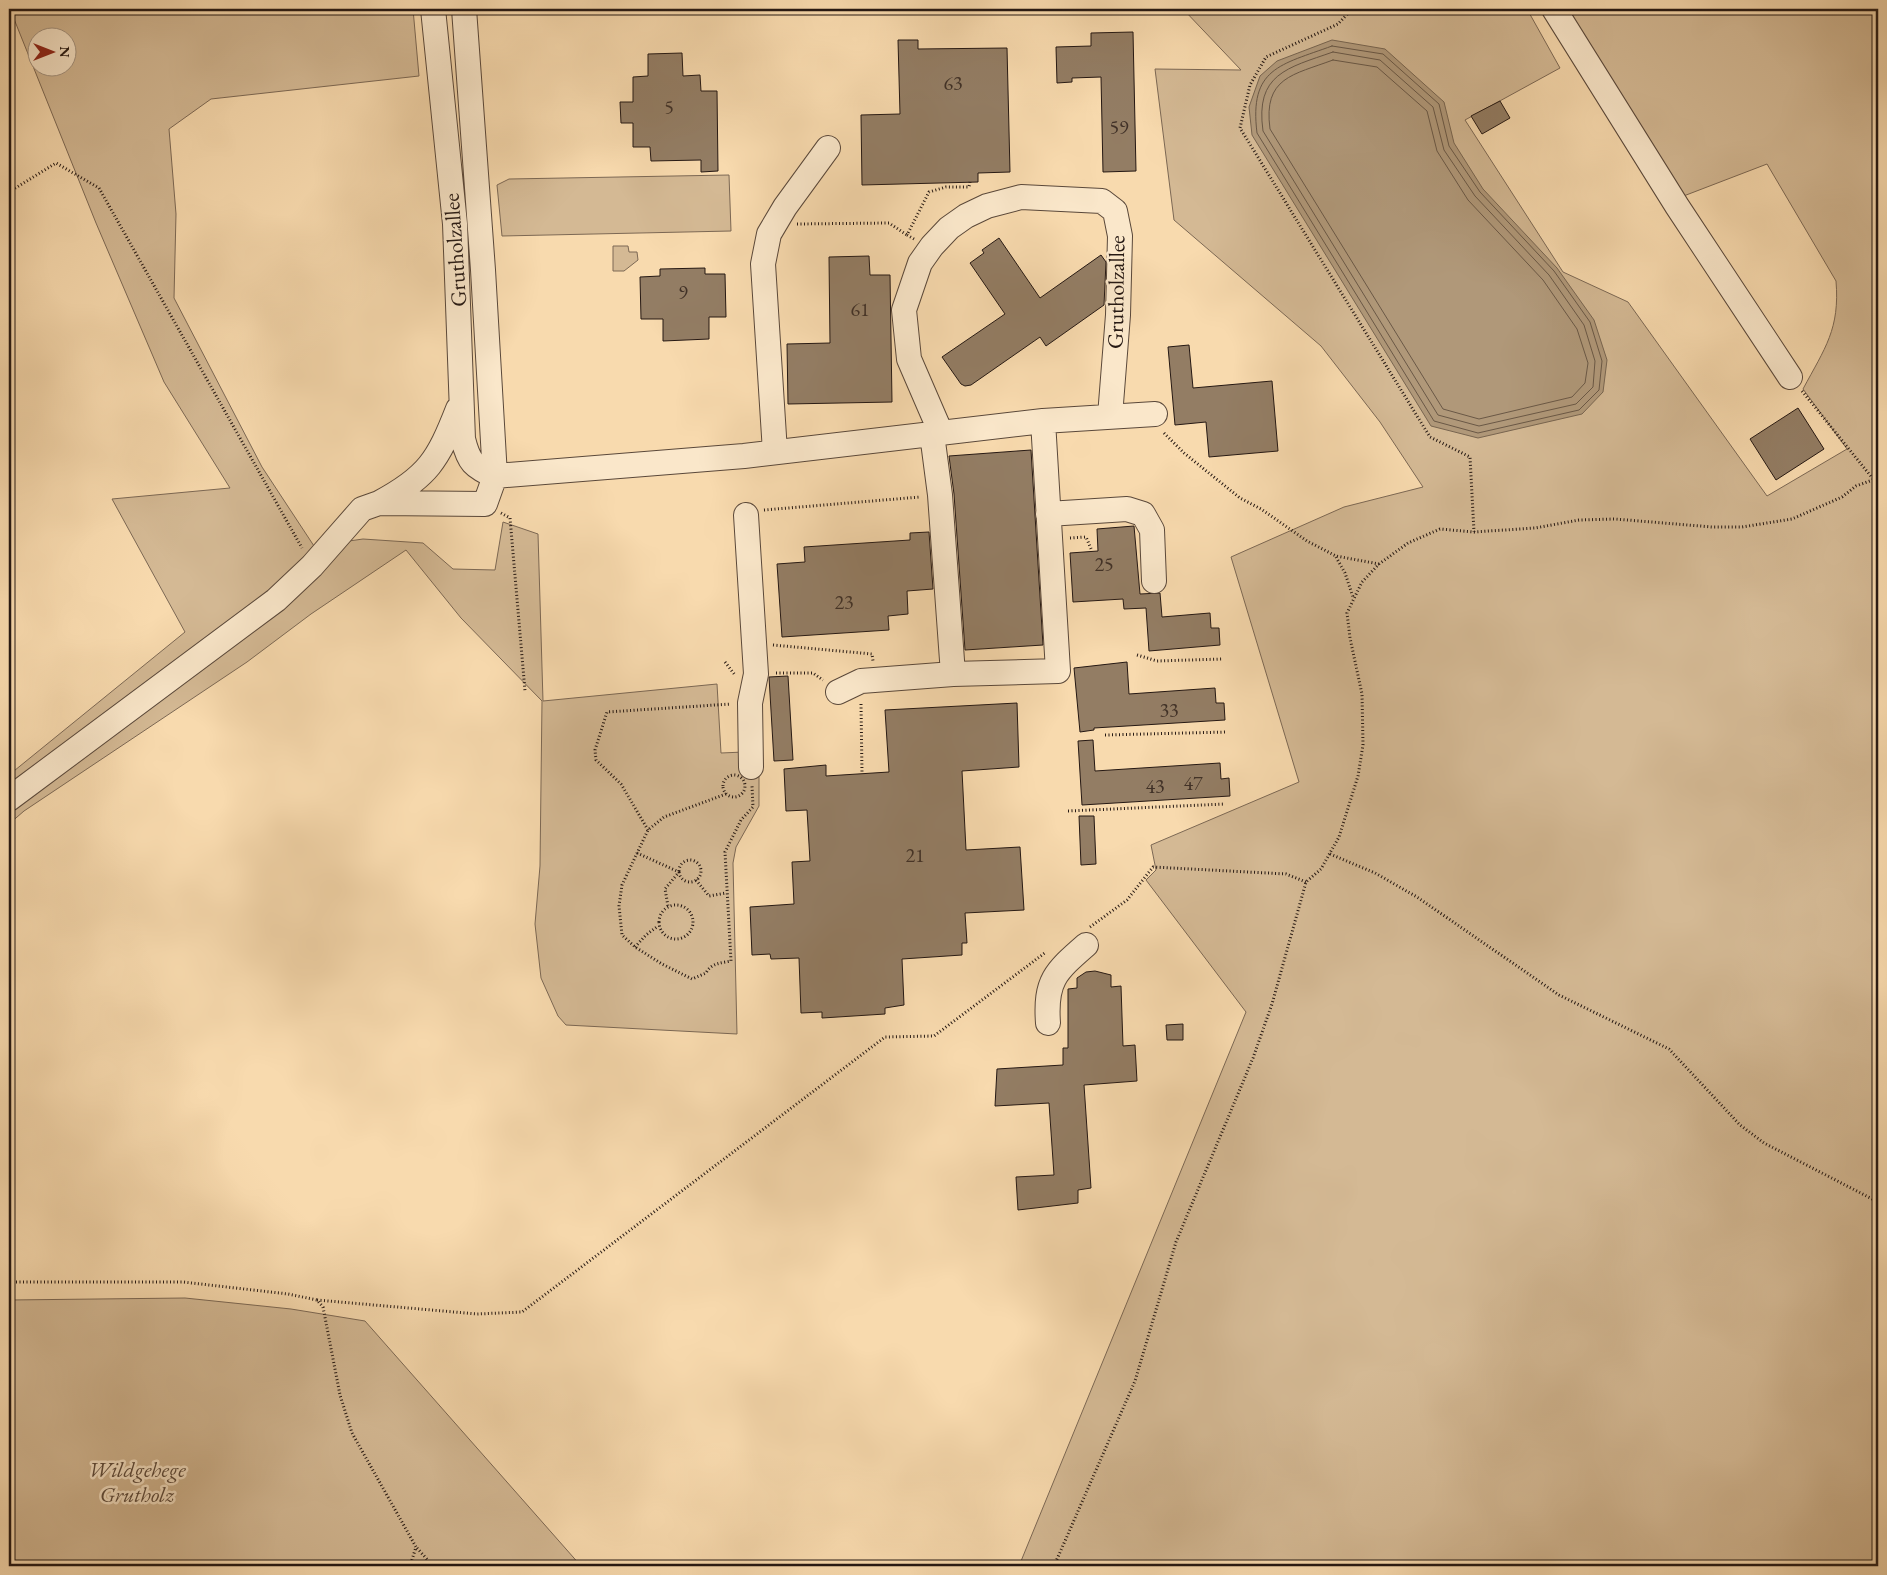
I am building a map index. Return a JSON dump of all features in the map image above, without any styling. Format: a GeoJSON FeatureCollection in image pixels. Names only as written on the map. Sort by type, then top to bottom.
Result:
{"type":"FeatureCollection","features":[{"type":"Feature","properties":{"kind":"street","name":"Grutholzallee"},"geometry":{"type":"LineString","coordinates":[[433,9],[456,224],[463,439],[468,456],[474,466],[495,476]]}},
{"type":"Feature","properties":{"kind":"street","name":"Grutholzallee"},"geometry":{"type":"LineString","coordinates":[[464,9],[483,270],[495,476],[485,504]]}},
{"type":"Feature","properties":{"kind":"street"},"geometry":{"type":"LineString","coordinates":[[1554,9],[1677,206],[1790,377]]}},
{"type":"Feature","properties":{"kind":"street"},"geometry":{"type":"LineString","coordinates":[[775,452],[763,264],[769,234],[828,148]]}},
{"type":"Feature","properties":{"kind":"street","name":"Grutholzallee"},"geometry":{"type":"LineString","coordinates":[[953,674],[936,434],[909,359],[904,310],[920,262],[949,228],[966,216],[987,206],[1021,197],[1102,201],[1115,211],[1120,236],[1118,315],[1110,416]]}},
{"type":"Feature","properties":{"kind":"street"},"geometry":{"type":"LineString","coordinates":[[9,799],[276,600],[312,566],[362,509],[379,503],[399,492],[424,473],[444,447],[461,401]]}},
{"type":"Feature","properties":{"kind":"street"},"geometry":{"type":"LineString","coordinates":[[495,476],[775,452],[1043,421],[1155,414]]}},
{"type":"Feature","properties":{"kind":"street"},"geometry":{"type":"LineString","coordinates":[[838,692],[867,680],[953,674],[1058,671],[1043,421]]}},
{"type":"Feature","properties":{"kind":"street"},"geometry":{"type":"LineString","coordinates":[[379,503],[485,504]]}},
{"type":"Feature","properties":{"kind":"street"},"geometry":{"type":"LineString","coordinates":[[1048,514],[1127,509],[1143,514],[1152,530],[1154,581]]}},
{"type":"Feature","properties":{"kind":"street"},"geometry":{"type":"LineString","coordinates":[[751,768],[750,703],[756,674],[752,512]]}},
{"type":"Feature","properties":{"kind":"street"},"geometry":{"type":"LineString","coordinates":[[1048,1023],[1046,997],[1053,979],[1086,937]]}},
{"type":"Feature","properties":{"kind":"path"},"geometry":{"type":"LineString","coordinates":[[1352,9],[1338,24],[1266,57],[1250,85],[1240,128],[1430,437],[1470,457],[1474,532]]}},
{"type":"Feature","properties":{"kind":"path"},"geometry":{"type":"LineString","coordinates":[[9,192],[56,163],[99,188],[312,566]]}},
{"type":"Feature","properties":{"kind":"path"},"geometry":{"type":"LineString","coordinates":[[907,235],[929,192],[946,187],[969,187],[970,182]]}},
{"type":"Feature","properties":{"kind":"path"},"geometry":{"type":"LineString","coordinates":[[775,224],[889,223],[930,249]]}},
{"type":"Feature","properties":{"kind":"path"},"geometry":{"type":"LineString","coordinates":[[1790,377],[1878,486]]}},
{"type":"Feature","properties":{"kind":"path"},"geometry":{"type":"LineString","coordinates":[[1155,414],[1161,430],[1184,453],[1240,498],[1336,556],[1379,564]]}},
{"type":"Feature","properties":{"kind":"path"},"geometry":{"type":"LineString","coordinates":[[1054,1566],[1135,1381],[1176,1242],[1253,1058],[1272,1004],[1306,882],[1321,869],[1339,837],[1358,776],[1363,746],[1362,694],[1350,638],[1348,613],[1353,597],[1362,582],[1379,564],[1408,543],[1440,529],[1474,532],[1535,528],[1579,520],[1614,519],[1712,528],[1742,527],[1792,520],[1842,497],[1856,486],[1878,478]]}},
{"type":"Feature","properties":{"kind":"path"},"geometry":{"type":"LineString","coordinates":[[752,512],[940,496]]}},
{"type":"Feature","properties":{"kind":"path"},"geometry":{"type":"LineString","coordinates":[[485,504],[510,518],[525,691]]}},
{"type":"Feature","properties":{"kind":"path"},"geometry":{"type":"LineString","coordinates":[[1049,539],[1086,537],[1092,552]]}},
{"type":"Feature","properties":{"kind":"path"},"geometry":{"type":"LineString","coordinates":[[1336,556],[1345,573],[1353,597]]}},
{"type":"Feature","properties":{"kind":"path"},"geometry":{"type":"LineString","coordinates":[[766,644],[872,654],[867,680],[862,773]]}},
{"type":"Feature","properties":{"kind":"path"},"geometry":{"type":"LineString","coordinates":[[1138,655],[1157,661],[1222,659]]}},
{"type":"Feature","properties":{"kind":"path"},"geometry":{"type":"LineString","coordinates":[[731,679],[736,676]]}},
{"type":"Feature","properties":{"kind":"path"},"geometry":{"type":"LineString","coordinates":[[648,830],[621,784],[596,760],[595,750],[607,712],[733,704],[732,696]]}},
{"type":"Feature","properties":{"kind":"path"},"geometry":{"type":"LineString","coordinates":[[1105,736],[1227,732]]}},
{"type":"Feature","properties":{"kind":"path"},"geometry":{"type":"LineString","coordinates":[[726,794],[664,817],[648,830],[622,885],[619,906],[622,935],[635,947],[662,964],[692,979],[706,973],[709,967],[731,962],[725,852],[741,820],[753,807],[751,768]]}},
{"type":"Feature","properties":{"kind":"path"},"geometry":{"type":"LineString","coordinates":[[732,775],[740,776],[745,781],[746,789],[741,796],[733,798],[726,794],[723,787],[725,779],[732,775]]}},
{"type":"Feature","properties":{"kind":"path"},"geometry":{"type":"LineString","coordinates":[[1068,811],[1225,804]]}},
{"type":"Feature","properties":{"kind":"path"},"geometry":{"type":"LineString","coordinates":[[637,853],[679,872],[686,882],[696,880]]}},
{"type":"Feature","properties":{"kind":"path"},"geometry":{"type":"LineString","coordinates":[[1330,854],[1375,873],[1417,897],[1559,995],[1669,1049],[1740,1125],[1764,1143],[1878,1202]]}},
{"type":"Feature","properties":{"kind":"path"},"geometry":{"type":"LineString","coordinates":[[668,906],[666,889],[679,872],[680,865],[686,860],[694,860],[701,869],[696,880]]}},
{"type":"Feature","properties":{"kind":"path"},"geometry":{"type":"LineString","coordinates":[[1086,937],[1127,900],[1153,867],[1286,874],[1306,882]]}},
{"type":"Feature","properties":{"kind":"path"},"geometry":{"type":"LineString","coordinates":[[696,880],[709,896],[726,893]]}},
{"type":"Feature","properties":{"kind":"path"},"geometry":{"type":"LineString","coordinates":[[676,904],[685,906],[691,912],[694,921],[692,929],[679,940],[670,939],[662,934],[658,926],[660,914],[668,906],[676,904]]}},
{"type":"Feature","properties":{"kind":"path"},"geometry":{"type":"LineString","coordinates":[[635,947],[658,926]]}},
{"type":"Feature","properties":{"kind":"path"},"geometry":{"type":"LineString","coordinates":[[9,1282],[183,1282],[288,1294],[317,1300],[477,1314],[522,1312],[885,1037],[934,1036],[1048,952]]}},
{"type":"Feature","properties":{"kind":"path"},"geometry":{"type":"LineString","coordinates":[[317,1300],[323,1307],[340,1395],[352,1433],[416,1547],[432,1566]]}},
{"type":"Feature","properties":{"kind":"path"},"geometry":{"type":"LineString","coordinates":[[9,1434],[11,1490],[9,1527]]}},
{"type":"Feature","properties":{"kind":"path"},"geometry":{"type":"LineString","coordinates":[[410,1566],[416,1547]]}},
{"type":"Feature","properties":{"kind":"green space"},"geometry":{"type":"Polygon","coordinates":[[[10,9],[413,9],[419,76],[211,99],[169,129],[176,214],[174,298],[262,467],[314,546],[363,539],[423,543],[453,569],[495,570],[503,522],[538,534],[543,701],[717,684],[721,753],[744,752],[759,771],[759,806],[736,847],[733,863],[737,1034],[566,1025],[558,1016],[541,978],[535,924],[540,866],[542,701],[461,618],[406,550],[311,614],[247,662],[24,811],[9,824],[9,775],[185,632],[112,499],[230,488],[164,382],[96,223],[38,78],[78,78],[78,28],[28,28],[28,54],[10,9]]]}},
{"type":"Feature","properties":{"kind":"green space"},"geometry":{"type":"Polygon","coordinates":[[[1183,9],[1527,9],[1560,68],[1465,120],[1563,272],[1628,302],[1767,496],[1847,449],[1803,389],[1824,349],[1833,325],[1837,298],[1836,281],[1767,164],[1681,197],[1556,9],[1878,9],[1878,1566],[1019,1566],[1246,1012],[1146,880],[1156,870],[1151,845],[1299,782],[1231,557],[1344,507],[1423,487],[1380,422],[1321,346],[1174,220],[1155,69],[1241,70],[1183,9]]]}},
{"type":"Feature","properties":{"kind":"green space"},"geometry":{"type":"Polygon","coordinates":[[[729,175],[731,231],[502,236],[497,185],[509,179],[729,175]]]}},
{"type":"Feature","properties":{"kind":"green space"},"geometry":{"type":"Polygon","coordinates":[[[613,246],[628,246],[629,252],[637,252],[638,260],[624,271],[613,271],[613,246]]]}},
{"type":"Feature","properties":{"kind":"green space","name":"Wildgehege Grutholz"},"geometry":{"type":"Polygon","coordinates":[[[185,1298],[291,1309],[365,1321],[581,1566],[9,1566],[9,1300],[185,1298]]]}},
{"type":"Feature","properties":{"kind":"water"},"geometry":{"type":"Polygon","coordinates":[[[1332,40],[1385,49],[1444,102],[1454,143],[1483,189],[1557,268],[1594,320],[1607,360],[1603,392],[1582,414],[1478,438],[1431,426],[1252,135],[1249,107],[1260,76],[1277,61],[1332,40]]]}},
{"type":"Feature","properties":{"kind":"building"},"geometry":{"type":"Polygon","coordinates":[[[1133,32],[1136,171],[1103,172],[1101,77],[1072,78],[1072,82],[1057,83],[1056,47],[1091,46],[1091,33],[1133,32]]]}},
{"type":"Feature","properties":{"kind":"building"},"geometry":{"type":"Polygon","coordinates":[[[898,40],[918,40],[918,49],[1007,48],[1010,172],[978,173],[978,182],[862,185],[861,115],[900,114],[898,40]]]}},
{"type":"Feature","properties":{"kind":"building"},"geometry":{"type":"Polygon","coordinates":[[[682,53],[683,76],[700,75],[701,91],[717,91],[718,171],[701,172],[701,160],[651,161],[650,147],[633,147],[633,123],[621,123],[620,102],[633,102],[633,77],[648,76],[648,54],[682,53]]]}},
{"type":"Feature","properties":{"kind":"building"},"geometry":{"type":"Polygon","coordinates":[[[1500,101],[1510,118],[1482,134],[1471,116],[1500,101]]]}},
{"type":"Feature","properties":{"kind":"building"},"geometry":{"type":"Polygon","coordinates":[[[999,238],[1040,298],[1101,255],[1106,262],[1104,305],[1046,346],[1040,337],[971,385],[965,386],[961,384],[942,357],[1005,314],[970,263],[984,253],[982,250],[999,238]]]}},
{"type":"Feature","properties":{"kind":"building"},"geometry":{"type":"Polygon","coordinates":[[[869,256],[870,275],[890,275],[892,402],[788,404],[787,344],[830,343],[829,257],[869,256]]]}},
{"type":"Feature","properties":{"kind":"building"},"geometry":{"type":"Polygon","coordinates":[[[705,268],[705,274],[725,274],[726,317],[709,317],[709,339],[663,341],[663,319],[641,319],[640,277],[660,276],[660,269],[705,268]]]}},
{"type":"Feature","properties":{"kind":"building"},"geometry":{"type":"Polygon","coordinates":[[[1189,345],[1193,388],[1272,381],[1278,451],[1209,457],[1206,422],[1175,425],[1168,347],[1189,345]]]}},
{"type":"Feature","properties":{"kind":"building"},"geometry":{"type":"Polygon","coordinates":[[[1798,408],[1824,449],[1776,480],[1750,439],[1798,408]]]}},
{"type":"Feature","properties":{"kind":"building"},"geometry":{"type":"Polygon","coordinates":[[[1031,450],[1043,645],[965,650],[954,494],[949,456],[1031,450]]]}},
{"type":"Feature","properties":{"kind":"building"},"geometry":{"type":"Polygon","coordinates":[[[1134,526],[1140,594],[1160,593],[1162,617],[1210,613],[1211,628],[1219,628],[1220,645],[1149,651],[1146,608],[1124,609],[1123,599],[1073,602],[1070,553],[1098,551],[1097,529],[1134,526]]]}},
{"type":"Feature","properties":{"kind":"building"},"geometry":{"type":"Polygon","coordinates":[[[929,532],[933,589],[907,591],[908,614],[888,616],[889,630],[782,637],[777,564],[805,562],[804,547],[910,540],[910,533],[929,532]]]}},
{"type":"Feature","properties":{"kind":"building"},"geometry":{"type":"Polygon","coordinates":[[[1127,662],[1129,694],[1215,688],[1216,703],[1224,703],[1225,720],[1094,728],[1094,730],[1080,732],[1074,668],[1127,662]]]}},
{"type":"Feature","properties":{"kind":"building"},"geometry":{"type":"Polygon","coordinates":[[[788,676],[793,760],[774,761],[769,677],[788,676]]]}},
{"type":"Feature","properties":{"kind":"building"},"geometry":{"type":"Polygon","coordinates":[[[1017,703],[1019,767],[962,771],[966,850],[1020,847],[1024,910],[965,913],[967,943],[962,943],[962,955],[902,959],[904,1005],[885,1008],[885,1014],[822,1018],[822,1012],[801,1013],[799,958],[771,959],[770,954],[752,955],[750,907],[794,904],[792,862],[810,861],[807,810],[786,811],[784,769],[826,765],[826,776],[889,772],[885,710],[1017,703]]]}},
{"type":"Feature","properties":{"kind":"building"},"geometry":{"type":"Polygon","coordinates":[[[1093,740],[1095,771],[1220,763],[1221,779],[1229,778],[1230,796],[1082,805],[1078,741],[1093,740]]]}},
{"type":"Feature","properties":{"kind":"building"},"geometry":{"type":"Polygon","coordinates":[[[1079,816],[1094,816],[1096,864],[1081,865],[1079,816]]]}},
{"type":"Feature","properties":{"kind":"building"},"geometry":{"type":"Polygon","coordinates":[[[1095,971],[1111,975],[1111,987],[1121,986],[1123,1046],[1135,1045],[1137,1081],[1084,1085],[1091,1188],[1078,1190],[1078,1203],[1018,1210],[1016,1177],[1054,1175],[1049,1103],[995,1106],[997,1069],[1063,1065],[1063,1048],[1068,1048],[1068,989],[1077,988],[1077,978],[1086,972],[1095,971]]]}},
{"type":"Feature","properties":{"kind":"building"},"geometry":{"type":"Polygon","coordinates":[[[1183,1024],[1183,1040],[1167,1040],[1166,1025],[1183,1024]]]}}]}
